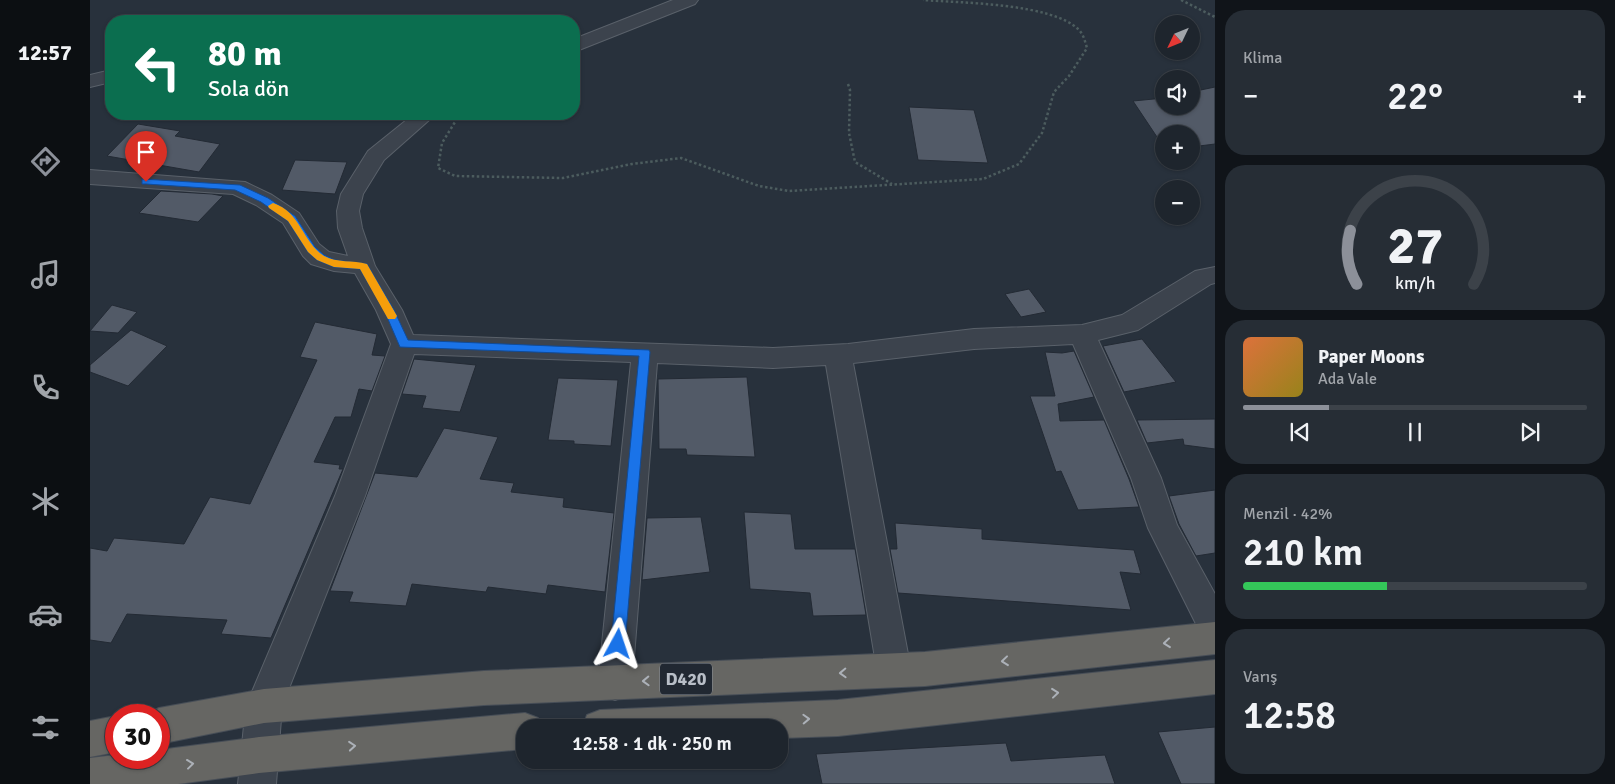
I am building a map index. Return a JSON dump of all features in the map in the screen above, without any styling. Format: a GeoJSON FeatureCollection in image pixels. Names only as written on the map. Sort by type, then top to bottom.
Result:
{"type":"FeatureCollection","features":[{"type":"Feature","properties":{"kind":"highway","name":"D420"},"geometry":{"type":"LineString","coordinates":[[170,724],[264,706],[484,688],[925,670],[1215,638]]}},
{"type":"Feature","properties":{"kind":"highway"},"geometry":{"type":"LineString","coordinates":[[788,720],[838,718],[1215,677]]}},
{"type":"Feature","properties":{"kind":"highway"},"geometry":{"type":"LineString","coordinates":[[90,777],[258,769],[516,732]]}},
{"type":"Feature","properties":{"kind":"highway"},"geometry":{"type":"LineString","coordinates":[[90,739],[105,736]]}},
{"type":"Feature","properties":{"kind":"street"},"geometry":{"type":"LineString","coordinates":[[580,44],[689,0]]}},
{"type":"Feature","properties":{"kind":"street"},"geometry":{"type":"LineString","coordinates":[[90,81],[105,77]]}},
{"type":"Feature","properties":{"kind":"street"},"geometry":{"type":"LineString","coordinates":[[258,769],[264,706],[350,496],[404,344],[389,310],[363,266],[350,228],[348,211],[352,194],[376,156],[419,120]]}},
{"type":"Feature","properties":{"kind":"street"},"geometry":{"type":"LineString","coordinates":[[90,177],[237,187],[264,200],[291,218],[311,250],[320,258],[334,264],[363,266]]}},
{"type":"Feature","properties":{"kind":"street"},"geometry":{"type":"LineString","coordinates":[[404,344],[772,358],[838,355],[974,339],[1082,334],[1129,323],[1204,277],[1215,275]]}},
{"type":"Feature","properties":{"kind":"street"},"geometry":{"type":"LineString","coordinates":[[1082,334],[1146,478],[1163,528],[1215,628]]}},
{"type":"Feature","properties":{"kind":"street"},"geometry":{"type":"LineString","coordinates":[[615,682],[645,352]]}},
{"type":"Feature","properties":{"kind":"street"},"geometry":{"type":"LineString","coordinates":[[838,355],[894,670]]}},
{"type":"Feature","properties":{"kind":"path"},"geometry":{"type":"LineString","coordinates":[[456,120],[442,143],[438,168],[455,176],[563,178],[632,164],[680,158],[759,186],[790,191],[983,179],[1019,164],[1042,133],[1054,92],[1070,76],[1087,48],[1080,31],[1068,22],[1052,16],[1015,8],[923,0]]}},
{"type":"Feature","properties":{"kind":"path"},"geometry":{"type":"LineString","coordinates":[[1181,0],[1215,17]]}},
{"type":"Feature","properties":{"kind":"path"},"geometry":{"type":"LineString","coordinates":[[848,84],[850,90],[849,133],[855,162],[893,184]]}},
{"type":"Feature","properties":{"kind":"building"},"geometry":{"type":"Polygon","coordinates":[[[1215,87],[1215,144],[1200,146],[1200,125],[1155,125],[1155,134],[1133,101],[1155,99],[1155,115],[1200,115],[1200,90],[1215,87]]]}},
{"type":"Feature","properties":{"kind":"building"},"geometry":{"type":"Polygon","coordinates":[[[909,107],[974,110],[988,163],[918,160],[909,107]]]}},
{"type":"Feature","properties":{"kind":"building"},"geometry":{"type":"Polygon","coordinates":[[[138,124],[180,131],[175,136],[220,144],[199,172],[107,156],[138,124]]]}},
{"type":"Feature","properties":{"kind":"building"},"geometry":{"type":"Polygon","coordinates":[[[295,160],[347,162],[335,194],[282,190],[295,160]]]}},
{"type":"Feature","properties":{"kind":"building"},"geometry":{"type":"Polygon","coordinates":[[[161,191],[223,196],[198,222],[139,213],[161,191]]]}},
{"type":"Feature","properties":{"kind":"building"},"geometry":{"type":"Polygon","coordinates":[[[1029,289],[1046,312],[1021,317],[1005,294],[1029,289]]]}},
{"type":"Feature","properties":{"kind":"building"},"geometry":{"type":"Polygon","coordinates":[[[112,305],[137,312],[118,333],[90,331],[112,305]]]}},
{"type":"Feature","properties":{"kind":"building"},"geometry":{"type":"Polygon","coordinates":[[[315,322],[377,334],[372,355],[385,356],[372,391],[359,389],[351,417],[335,417],[314,462],[340,465],[339,469],[343,469],[271,638],[221,634],[227,620],[127,614],[111,643],[90,640],[90,548],[107,551],[114,538],[184,544],[210,497],[250,504],[317,360],[300,357],[315,322]]]}},
{"type":"Feature","properties":{"kind":"building"},"geometry":{"type":"Polygon","coordinates":[[[131,330],[167,346],[128,386],[90,372],[90,365],[131,330]]]}},
{"type":"Feature","properties":{"kind":"building"},"geometry":{"type":"Polygon","coordinates":[[[1142,339],[1176,382],[1124,392],[1103,346],[1142,339]]]}},
{"type":"Feature","properties":{"kind":"building"},"geometry":{"type":"Polygon","coordinates":[[[1074,351],[1094,397],[1058,404],[1060,421],[1104,420],[1139,507],[1078,510],[1061,471],[1056,472],[1030,396],[1055,396],[1045,352],[1062,353],[1074,351]]]}},
{"type":"Feature","properties":{"kind":"building"},"geometry":{"type":"Polygon","coordinates":[[[414,359],[476,365],[460,412],[422,408],[426,396],[402,394],[414,359]]]}},
{"type":"Feature","properties":{"kind":"building"},"geometry":{"type":"Polygon","coordinates":[[[747,377],[755,457],[687,455],[686,449],[659,449],[658,379],[747,377]]]}},
{"type":"Feature","properties":{"kind":"building"},"geometry":{"type":"Polygon","coordinates":[[[558,378],[618,380],[611,446],[574,444],[574,441],[548,440],[558,378]]]}},
{"type":"Feature","properties":{"kind":"building"},"geometry":{"type":"Polygon","coordinates":[[[1215,419],[1215,449],[1184,445],[1183,439],[1147,443],[1137,420],[1215,419]]]}},
{"type":"Feature","properties":{"kind":"building"},"geometry":{"type":"Polygon","coordinates":[[[444,428],[498,437],[480,479],[514,483],[511,492],[564,498],[563,507],[614,513],[605,592],[548,585],[546,594],[488,587],[486,592],[412,584],[406,606],[349,602],[353,592],[330,591],[375,473],[417,477],[444,428]]]}},
{"type":"Feature","properties":{"kind":"building"},"geometry":{"type":"Polygon","coordinates":[[[1215,490],[1215,553],[1196,556],[1179,524],[1169,496],[1215,490]]]}},
{"type":"Feature","properties":{"kind":"building"},"geometry":{"type":"Polygon","coordinates":[[[744,512],[791,514],[795,549],[855,549],[866,615],[813,616],[810,593],[750,589],[744,512]]]}},
{"type":"Feature","properties":{"kind":"building"},"geometry":{"type":"Polygon","coordinates":[[[701,517],[710,572],[642,580],[647,518],[701,517]]]}},
{"type":"Feature","properties":{"kind":"building"},"geometry":{"type":"Polygon","coordinates":[[[895,523],[982,529],[982,539],[1134,550],[1141,574],[1120,572],[1131,610],[898,593],[890,549],[897,549],[895,523]]]}},
{"type":"Feature","properties":{"kind":"building"},"geometry":{"type":"Polygon","coordinates":[[[1215,727],[1215,784],[1181,784],[1158,732],[1215,727]]]}},
{"type":"Feature","properties":{"kind":"building"},"geometry":{"type":"Polygon","coordinates":[[[1006,743],[1011,761],[1105,755],[1115,784],[822,784],[816,754],[1006,743]]]}},
{"type":"Feature","properties":{"kind":"slow traffic"},"geometry":{"type":"LineString","coordinates":[[273,206],[291,218],[311,250],[320,258],[334,264],[363,266],[392,316]]}},
{"type":"Feature","properties":{"kind":"route"},"geometry":{"type":"LineString","coordinates":[[146,182],[237,187],[264,200],[291,218],[311,250],[320,258],[334,264],[363,266],[389,310],[404,344],[645,352],[618,644]]}}]}
